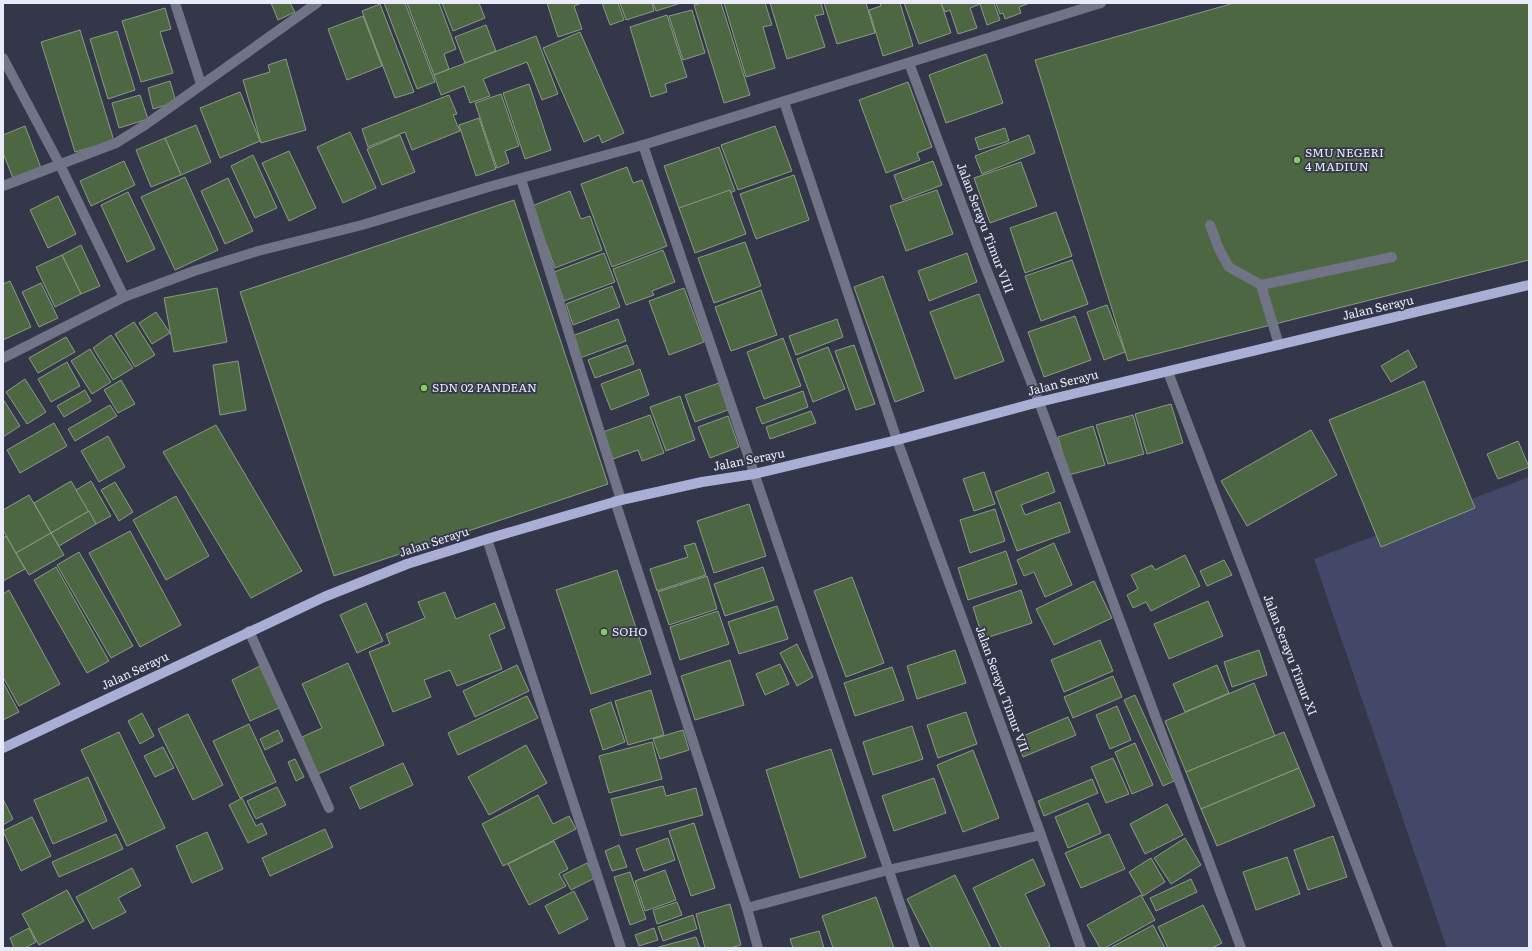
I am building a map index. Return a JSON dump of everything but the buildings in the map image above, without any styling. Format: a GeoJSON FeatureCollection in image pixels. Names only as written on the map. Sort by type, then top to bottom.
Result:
{"type":"FeatureCollection","features":[{"type":"Feature","properties":{"kind":"main road","name":"Jalan Serayu"},"geometry":{"type":"LineString","coordinates":[[3,748],[324,597],[407,564],[487,539],[618,501],[702,482],[754,474],[896,440],[1039,402],[1529,285]]}},
{"type":"Feature","properties":{"kind":"street"},"geometry":{"type":"LineString","coordinates":[[175,3],[201,84]]}},
{"type":"Feature","properties":{"kind":"street"},"geometry":{"type":"LineString","coordinates":[[3,186],[116,143],[146,125],[201,84],[317,3]]}},
{"type":"Feature","properties":{"kind":"street"},"geometry":{"type":"LineString","coordinates":[[3,358],[124,297],[194,270],[251,253],[362,225],[643,145],[1101,3]]}},
{"type":"Feature","properties":{"kind":"street"},"geometry":{"type":"LineString","coordinates":[[3,58],[59,164],[124,297]]}},
{"type":"Feature","properties":{"kind":"street","name":"Jalan Serayu Timur VIII"},"geometry":{"type":"LineString","coordinates":[[909,63],[980,253],[1039,402],[1241,948]]}},
{"type":"Feature","properties":{"kind":"street","name":"Jalan Serayu Timur VII"},"geometry":{"type":"LineString","coordinates":[[784,102],[896,440],[1081,948]]}},
{"type":"Feature","properties":{"kind":"street"},"geometry":{"type":"LineString","coordinates":[[643,145],[915,948]]}},
{"type":"Feature","properties":{"kind":"street"},"geometry":{"type":"LineString","coordinates":[[521,179],[618,501],[747,908],[758,948]]}},
{"type":"Feature","properties":{"kind":"street"},"geometry":{"type":"LineString","coordinates":[[1210,225],[1219,249],[1229,267],[1261,285],[1392,258]]}},
{"type":"Feature","properties":{"kind":"street"},"geometry":{"type":"LineString","coordinates":[[1261,285],[1279,345]]}},
{"type":"Feature","properties":{"kind":"street","name":"Jalan Serayu Timur XI"},"geometry":{"type":"LineString","coordinates":[[1168,372],[1388,948]]}},
{"type":"Feature","properties":{"kind":"street"},"geometry":{"type":"LineString","coordinates":[[487,539],[621,948]]}},
{"type":"Feature","properties":{"kind":"street"},"geometry":{"type":"LineString","coordinates":[[249,631],[329,808]]}},
{"type":"Feature","properties":{"kind":"street"},"geometry":{"type":"LineString","coordinates":[[747,908],[888,870],[1041,835]]}},
{"type":"Feature","properties":{"kind":"shaded area"},"geometry":{"type":"Polygon","coordinates":[[[1529,477],[1529,948],[1447,948],[1314,559],[1529,477]]]}},
{"type":"Feature","properties":{"kind":"place","name":"SMU NEGERI 4 MADIUN"},"geometry":{"type":"Point","coordinates":[1297,160]}},
{"type":"Feature","properties":{"kind":"place","name":"SDN 02 PANDEAN"},"geometry":{"type":"Point","coordinates":[424,388]}},
{"type":"Feature","properties":{"kind":"place","name":"SOHO"},"geometry":{"type":"Point","coordinates":[604,632]}}]}
